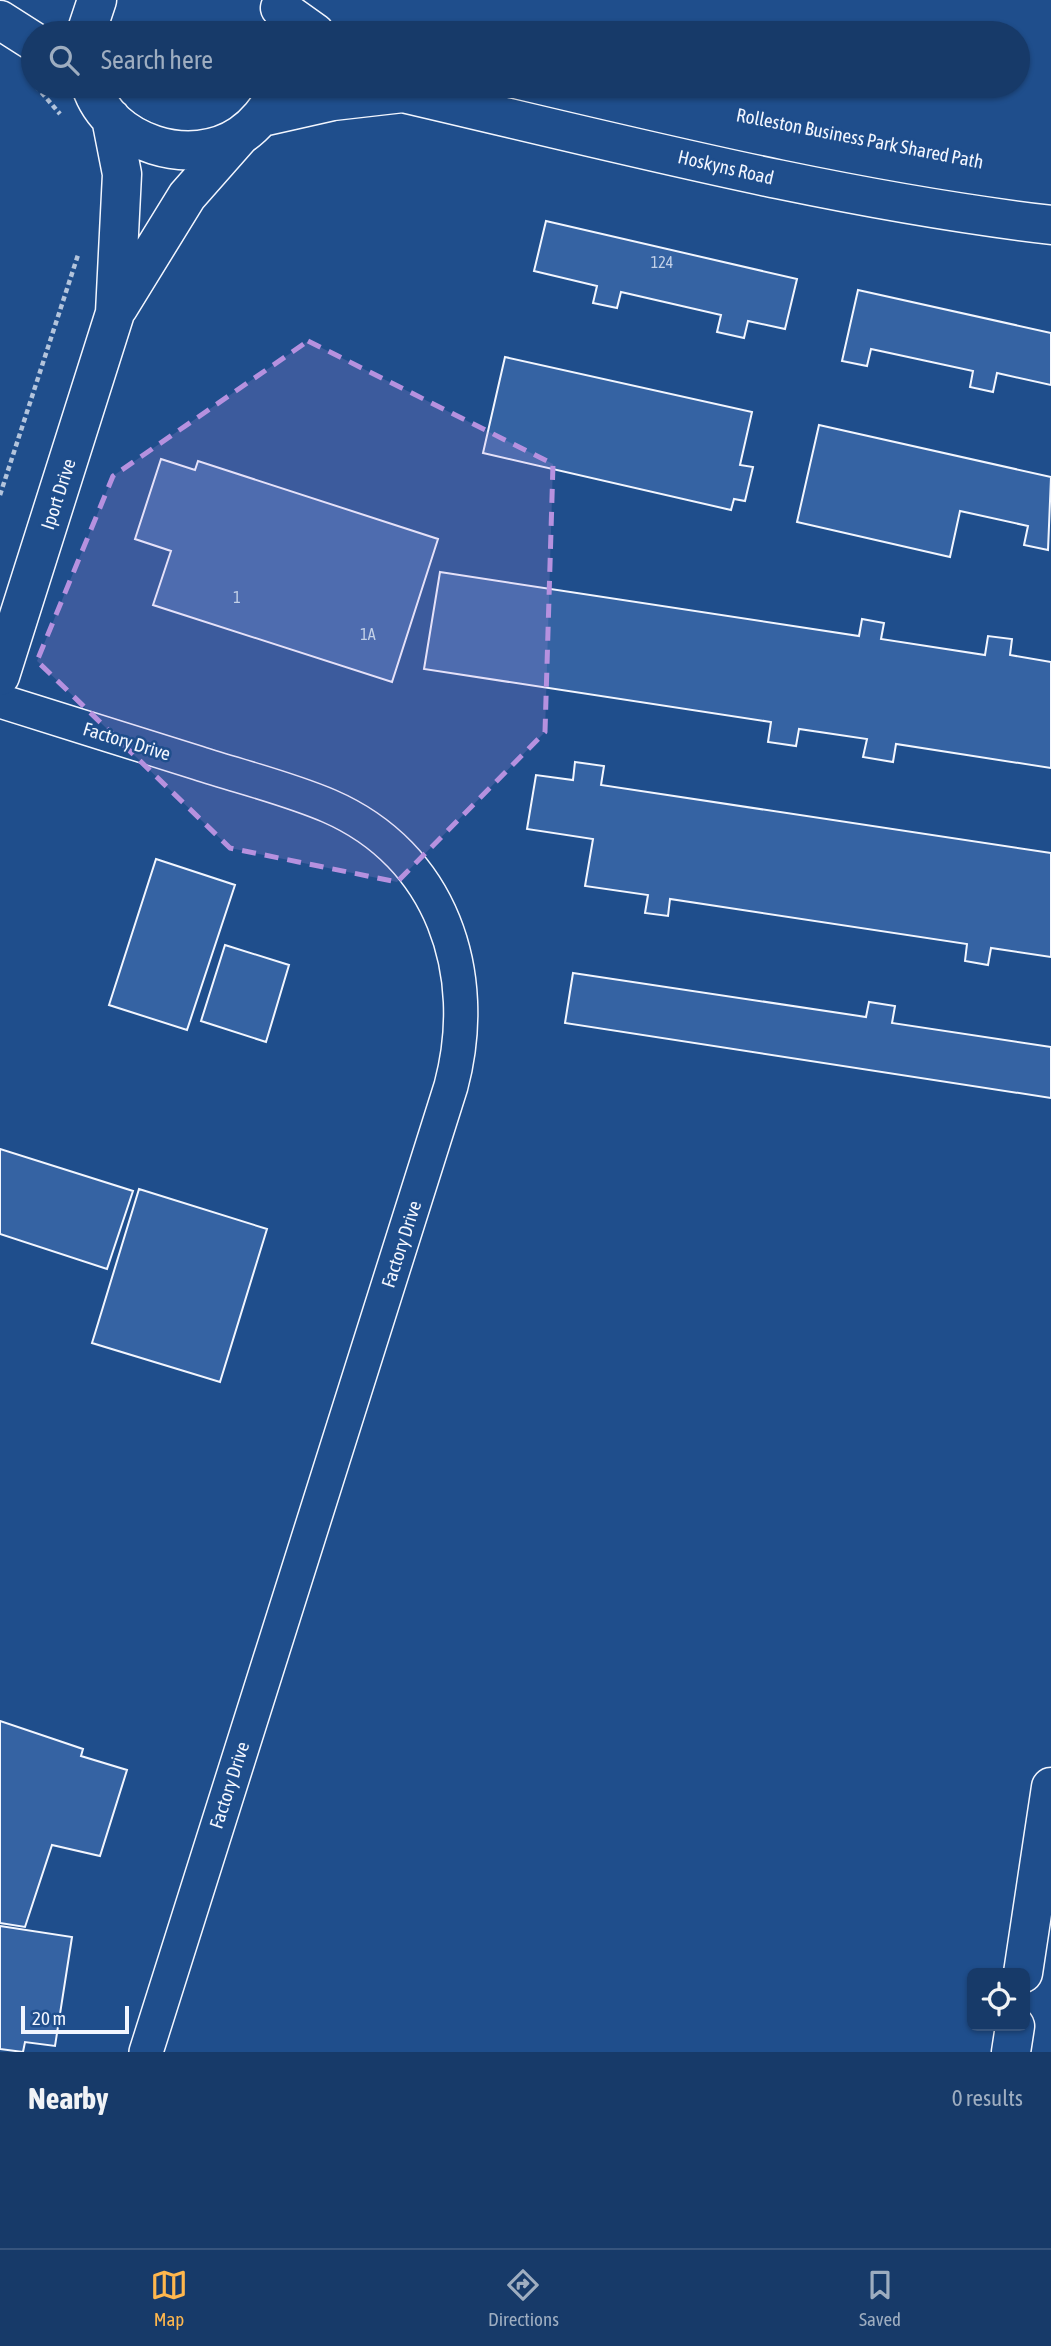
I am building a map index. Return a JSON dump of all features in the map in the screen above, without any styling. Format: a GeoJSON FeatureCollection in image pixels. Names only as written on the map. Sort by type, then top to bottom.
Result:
{"type":"FeatureCollection","features":[{"type":"Feature","properties":{"kind":"main road"},"geometry":{"type":"LineString","coordinates":[[90,21],[97,0]]}},
{"type":"Feature","properties":{"kind":"main road"},"geometry":{"type":"LineString","coordinates":[[0,20],[21,33]]}},
{"type":"Feature","properties":{"kind":"main road","name":"Iport Drive"},"geometry":{"type":"LineString","coordinates":[[97,98],[122,174],[116,313]]}},
{"type":"Feature","properties":{"kind":"main road","name":"Hoskyns Road"},"geometry":{"type":"LineString","coordinates":[[99,98],[132,136],[150,144],[186,151],[214,147],[261,113],[350,98]]}},
{"type":"Feature","properties":{"kind":"main road","name":"Hoskyns Road"},"geometry":{"type":"LineString","coordinates":[[431,98],[822,189],[947,213],[1051,226]]}},
{"type":"Feature","properties":{"kind":"main road","name":"Iport Drive"},"geometry":{"type":"LineString","coordinates":[[0,676],[116,313],[187,196],[261,113]]}},
{"type":"Feature","properties":{"kind":"main road"},"geometry":{"type":"LineString","coordinates":[[1024,1968],[1051,1787]]}},
{"type":"Feature","properties":{"kind":"main road"},"geometry":{"type":"LineString","coordinates":[[1011,2052],[1014,2031]]}},
{"type":"Feature","properties":{"kind":"street","name":"Factory Drive"},"geometry":{"type":"LineString","coordinates":[[0,701],[300,795],[350,817],[403,858],[430,895],[451,939],[461,984],[462,1034],[451,1086],[146,2052]]}},
{"type":"Feature","properties":{"kind":"path"},"geometry":{"type":"LineString","coordinates":[[46,98],[65,122]]}},
{"type":"Feature","properties":{"kind":"path"},"geometry":{"type":"LineString","coordinates":[[0,495],[82,243]]}},
{"type":"Feature","properties":{"kind":"highlighted area"},"geometry":{"type":"Polygon","coordinates":[[[308,341],[553,464],[545,732],[397,882],[230,848],[37,661],[113,476],[308,341]]]}},
{"type":"Feature","properties":{"kind":"building"},"geometry":{"type":"Polygon","coordinates":[[[546,221],[797,279],[785,329],[748,321],[744,338],[717,332],[721,315],[621,292],[617,308],[593,303],[597,286],[534,271],[546,221]]]}},
{"type":"Feature","properties":{"kind":"building"},"geometry":{"type":"Polygon","coordinates":[[[858,290],[1051,333],[1051,385],[997,373],[993,392],[970,387],[973,371],[871,349],[867,366],[842,361],[858,290]]]}},
{"type":"Feature","properties":{"kind":"building"},"geometry":{"type":"Polygon","coordinates":[[[505,357],[752,412],[740,465],[753,467],[745,501],[734,499],[731,510],[483,453],[505,357]]]}},
{"type":"Feature","properties":{"kind":"building"},"geometry":{"type":"Polygon","coordinates":[[[819,425],[1051,477],[1048,550],[1024,545],[1028,526],[960,511],[950,557],[797,522],[819,425]]]}},
{"type":"Feature","properties":{"kind":"building"},"geometry":{"type":"Polygon","coordinates":[[[161,459],[195,470],[198,461],[438,539],[392,682],[153,605],[171,551],[135,539],[161,459]]]}},
{"type":"Feature","properties":{"kind":"building"},"geometry":{"type":"Polygon","coordinates":[[[440,572],[859,636],[862,619],[884,623],[881,639],[985,655],[988,636],[1012,639],[1010,655],[1051,662],[1051,768],[896,744],[893,762],[863,757],[867,739],[799,729],[796,746],[768,742],[771,722],[424,669],[440,572]]]}},
{"type":"Feature","properties":{"kind":"building"},"geometry":{"type":"Polygon","coordinates":[[[575,762],[604,766],[601,785],[1051,853],[1051,957],[991,948],[988,965],[965,961],[967,944],[670,899],[668,916],[645,913],[648,895],[585,886],[593,839],[527,829],[536,775],[573,780],[575,762]]]}},
{"type":"Feature","properties":{"kind":"building"},"geometry":{"type":"Polygon","coordinates":[[[156,859],[235,885],[187,1030],[109,1005],[156,859]]]}},
{"type":"Feature","properties":{"kind":"building"},"geometry":{"type":"Polygon","coordinates":[[[225,945],[289,965],[266,1042],[201,1021],[225,945]]]}},
{"type":"Feature","properties":{"kind":"building"},"geometry":{"type":"Polygon","coordinates":[[[573,973],[866,1017],[869,1002],[895,1006],[892,1023],[1051,1047],[1051,1098],[565,1023],[573,973]]]}},
{"type":"Feature","properties":{"kind":"building"},"geometry":{"type":"Polygon","coordinates":[[[0,1149],[133,1191],[107,1269],[0,1234],[0,1149]]]}},
{"type":"Feature","properties":{"kind":"building"},"geometry":{"type":"Polygon","coordinates":[[[139,1189],[267,1229],[220,1382],[92,1343],[139,1189]]]}},
{"type":"Feature","properties":{"kind":"building"},"geometry":{"type":"Polygon","coordinates":[[[0,1721],[83,1749],[81,1756],[127,1770],[100,1856],[52,1845],[25,1927],[0,1923],[0,1721]]]}},
{"type":"Feature","properties":{"kind":"building"},"geometry":{"type":"Polygon","coordinates":[[[0,1926],[72,1937],[55,2046],[25,2042],[23,2052],[0,2049],[0,1926]]]}}]}
